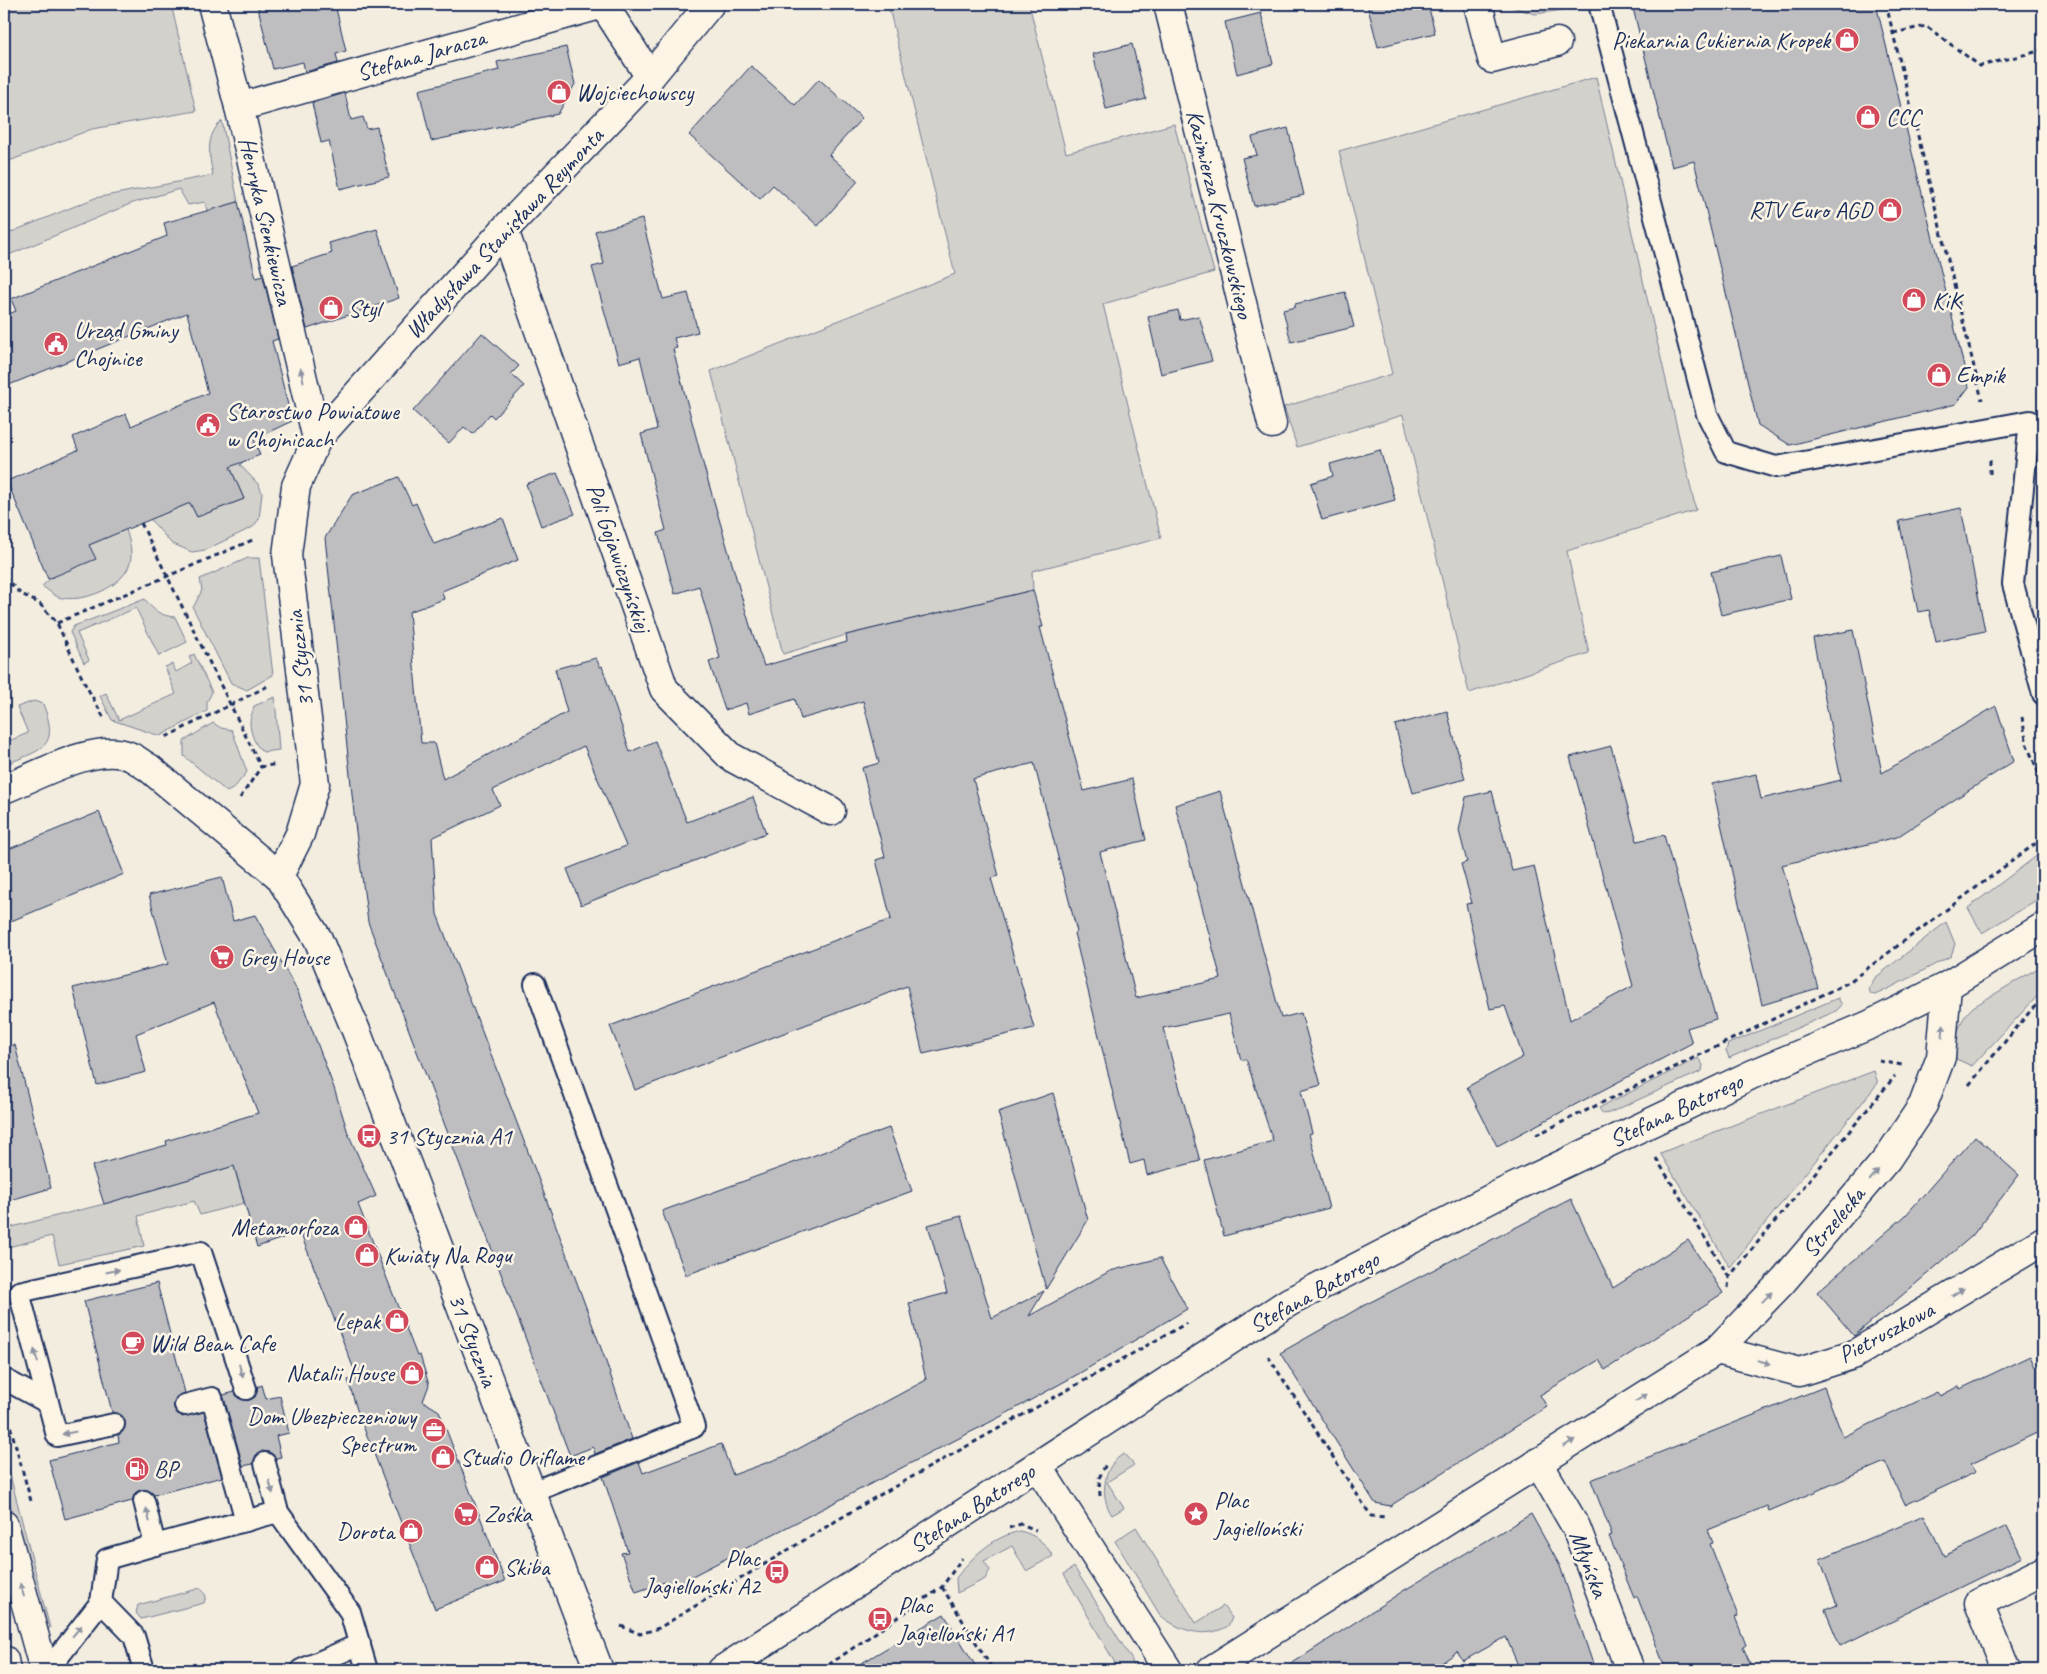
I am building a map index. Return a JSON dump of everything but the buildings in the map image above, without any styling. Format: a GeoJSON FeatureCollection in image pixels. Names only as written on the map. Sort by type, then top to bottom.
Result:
{"type":"FeatureCollection","features":[{"type":"Feature","properties":{"kind":"street","name":"Henryka Sienkiewicza"},"geometry":{"type":"LineString","coordinates":[[212,4],[239,106],[317,439]]}},
{"type":"Feature","properties":{"kind":"street","name":"Stefana Jaracza"},"geometry":{"type":"LineString","coordinates":[[239,106],[603,4]]}},
{"type":"Feature","properties":{"kind":"street"},"geometry":{"type":"LineString","coordinates":[[603,4],[650,77]]}},
{"type":"Feature","properties":{"kind":"street","name":"Władysława Stanisława Reymonta"},"geometry":{"type":"LineString","coordinates":[[317,439],[504,230],[650,77],[710,4]]}},
{"type":"Feature","properties":{"kind":"street","name":"Kazimierza Kruczkowskiego"},"geometry":{"type":"LineString","coordinates":[[1168,4],[1272,424]]}},
{"type":"Feature","properties":{"kind":"street"},"geometry":{"type":"LineString","coordinates":[[1478,4],[1492,59],[1557,42]]}},
{"type":"Feature","properties":{"kind":"street","name":"Poli Gojawiczyńskiej"},"geometry":{"type":"LineString","coordinates":[[504,230],[664,689],[731,757],[831,811]]}},
{"type":"Feature","properties":{"kind":"street","name":"31 Stycznia"},"geometry":{"type":"LineString","coordinates":[[279,876],[300,834],[315,784],[287,555],[296,486],[317,439]]}},
{"type":"Feature","properties":{"kind":"street","name":"31 Stycznia"},"geometry":{"type":"LineString","coordinates":[[4,789],[87,756],[107,752],[128,755],[148,768],[279,876],[318,939],[353,1024],[530,1494],[599,1670]]}},
{"type":"Feature","properties":{"kind":"street"},"geometry":{"type":"LineString","coordinates":[[1947,986],[2043,927]]}},
{"type":"Feature","properties":{"kind":"street","name":"Strzelecka"},"geometry":{"type":"LineString","coordinates":[[1538,1462],[1717,1350],[1783,1280],[1887,1159],[1923,1105],[1941,1057],[1947,986]]}},
{"type":"Feature","properties":{"kind":"street","name":"Stefana Batorego"},"geometry":{"type":"LineString","coordinates":[[722,1670],[1289,1302],[1498,1195],[1753,1074],[1867,1026],[1947,986]]}},
{"type":"Feature","properties":{"kind":"street","name":"Pietruszkowa"},"geometry":{"type":"LineString","coordinates":[[1717,1350],[1799,1372],[1853,1355],[2043,1241]]}},
{"type":"Feature","properties":{"kind":"street"},"geometry":{"type":"LineString","coordinates":[[1210,1670],[1538,1462]]}},
{"type":"Feature","properties":{"kind":"street","name":"Młyńska"},"geometry":{"type":"LineString","coordinates":[[1538,1462],[1576,1526],[1630,1670]]}},
{"type":"Feature","properties":{"kind":"street"},"geometry":{"type":"LineString","coordinates":[[1037,1465],[1168,1670]]}},
{"type":"Feature","properties":{"kind":"street"},"geometry":{"type":"LineString","coordinates":[[4,1524],[46,1670]]}},
{"type":"Feature","properties":{"kind":"street"},"geometry":{"type":"LineString","coordinates":[[2006,1670],[1978,1603],[2043,1571]]}},
{"type":"Feature","properties":{"kind":"street"},"geometry":{"type":"LineString","coordinates":[[4,1660],[6,1670]]}},
{"type":"Feature","properties":{"kind":"lane"},"geometry":{"type":"LineString","coordinates":[[1599,4],[1707,414],[1726,452],[1776,467],[2030,421],[2013,584],[2043,694]]}},
{"type":"Feature","properties":{"kind":"lane"},"geometry":{"type":"LineString","coordinates":[[530,1494],[694,1427],[534,984]]}},
{"type":"Feature","properties":{"kind":"lane"},"geometry":{"type":"LineString","coordinates":[[114,1424],[57,1436],[19,1292],[201,1252],[246,1389]]}},
{"type":"Feature","properties":{"kind":"lane"},"geometry":{"type":"LineString","coordinates":[[4,1378],[48,1403]]}},
{"type":"Feature","properties":{"kind":"lane"},"geometry":{"type":"LineString","coordinates":[[185,1405],[212,1398],[246,1520]]}},
{"type":"Feature","properties":{"kind":"lane"},"geometry":{"type":"LineString","coordinates":[[265,1463],[278,1512],[350,1612],[368,1670]]}},
{"type":"Feature","properties":{"kind":"lane"},"geometry":{"type":"LineString","coordinates":[[144,1501],[155,1545]]}},
{"type":"Feature","properties":{"kind":"lane"},"geometry":{"type":"LineString","coordinates":[[46,1670],[102,1602],[107,1559],[278,1512]]}},
{"type":"Feature","properties":{"kind":"lane"},"geometry":{"type":"LineString","coordinates":[[102,1602],[134,1636],[144,1670]]}},
{"type":"Feature","properties":{"kind":"lane"},"geometry":{"type":"LineString","coordinates":[[301,1670],[360,1644]]}},
{"type":"Feature","properties":{"kind":"path"},"geometry":{"type":"LineString","coordinates":[[1886,4],[1989,429],[1991,485]]}},
{"type":"Feature","properties":{"kind":"path"},"geometry":{"type":"LineString","coordinates":[[1893,33],[1926,26],[1980,66],[2043,50]]}},
{"type":"Feature","properties":{"kind":"path"},"geometry":{"type":"LineString","coordinates":[[141,523],[261,767]]}},
{"type":"Feature","properties":{"kind":"path"},"geometry":{"type":"LineString","coordinates":[[4,577],[20,593],[40,604],[58,622],[168,577],[260,536]]}},
{"type":"Feature","properties":{"kind":"path"},"geometry":{"type":"LineString","coordinates":[[163,739],[271,684]]}},
{"type":"Feature","properties":{"kind":"path"},"geometry":{"type":"LineString","coordinates":[[2022,716],[2027,745],[2043,783]]}},
{"type":"Feature","properties":{"kind":"path"},"geometry":{"type":"LineString","coordinates":[[236,803],[261,767],[286,761]]}},
{"type":"Feature","properties":{"kind":"path"},"geometry":{"type":"LineString","coordinates":[[1969,1085],[2032,1009],[2043,1000]]}},
{"type":"Feature","properties":{"kind":"path"},"geometry":{"type":"LineString","coordinates":[[1728,1291],[1729,1277],[1904,1065],[1882,1060],[1873,1063]]}},
{"type":"Feature","properties":{"kind":"path"},"geometry":{"type":"LineString","coordinates":[[1654,1154],[1729,1277]]}},
{"type":"Feature","properties":{"kind":"path"},"geometry":{"type":"LineString","coordinates":[[1266,1353],[1371,1516],[1387,1517],[1396,1511]]}},
{"type":"Feature","properties":{"kind":"path"},"geometry":{"type":"LineString","coordinates":[[1100,1502],[1099,1478],[1110,1456]]}},
{"type":"Feature","properties":{"kind":"path"},"geometry":{"type":"LineString","coordinates":[[1006,1529],[1021,1524],[1038,1530]]}},
{"type":"Feature","properties":{"kind":"path"},"geometry":{"type":"LineString","coordinates":[[821,1670],[942,1587],[962,1558],[969,1552]]}},
{"type":"Feature","properties":{"kind":"path"},"geometry":{"type":"LineString","coordinates":[[942,1587],[993,1670]]}},
{"type":"Feature","properties":{"kind":"path"},"geometry":{"type":"LineString","coordinates":[[619,1621],[622,1628],[640,1634],[659,1628]]}},
{"type":"Feature","properties":{"kind":"shaded area"},"geometry":{"type":"Polygon","coordinates":[[[4,4],[171,4],[196,111],[92,129],[4,163],[4,4]]]}},
{"type":"Feature","properties":{"kind":"shaded area"},"geometry":{"type":"Polygon","coordinates":[[[888,4],[1029,4],[1066,153],[1174,124],[1214,272],[1103,304],[1161,538],[1032,571],[1033,590],[846,635],[783,654],[711,371],[955,274],[888,4]]]}},
{"type":"Feature","properties":{"kind":"shaded area"},"geometry":{"type":"Polygon","coordinates":[[[1502,4],[1574,4],[1575,8],[1535,14],[1502,4]]]}},
{"type":"Feature","properties":{"kind":"shaded area"},"geometry":{"type":"Polygon","coordinates":[[[1596,77],[1696,510],[1567,551],[1589,653],[1469,693],[1403,415],[1297,447],[1284,407],[1392,374],[1339,151],[1596,77]]]}},
{"type":"Feature","properties":{"kind":"shaded area"},"geometry":{"type":"Polygon","coordinates":[[[222,121],[238,202],[207,211],[205,202],[188,205],[179,189],[130,204],[4,257],[4,235],[95,198],[213,175],[210,160],[211,139],[222,121]]]}},
{"type":"Feature","properties":{"kind":"shaded area"},"geometry":{"type":"Polygon","coordinates":[[[223,450],[238,451],[243,462],[240,465],[259,485],[262,493],[259,519],[253,527],[205,550],[192,552],[171,543],[150,519],[190,503],[197,517],[244,499],[223,450]]]}},
{"type":"Feature","properties":{"kind":"shaded area"},"geometry":{"type":"Polygon","coordinates":[[[126,529],[131,550],[130,563],[126,572],[110,587],[89,596],[67,599],[56,596],[42,586],[89,545],[126,529]]]}},
{"type":"Feature","properties":{"kind":"shaded area"},"geometry":{"type":"Polygon","coordinates":[[[248,558],[259,558],[273,675],[247,690],[231,683],[193,608],[202,590],[200,579],[248,558]]]}},
{"type":"Feature","properties":{"kind":"shaded area"},"geometry":{"type":"Polygon","coordinates":[[[145,599],[158,612],[175,617],[187,642],[159,656],[136,608],[77,633],[89,660],[84,663],[70,632],[74,626],[145,599]]]}},
{"type":"Feature","properties":{"kind":"shaded area"},"geometry":{"type":"Polygon","coordinates":[[[194,654],[212,692],[207,702],[207,711],[160,736],[112,720],[100,696],[106,693],[119,720],[176,694],[165,667],[172,664],[176,672],[192,663],[189,657],[194,654]]]}},
{"type":"Feature","properties":{"kind":"shaded area"},"geometry":{"type":"Polygon","coordinates":[[[275,697],[279,750],[263,752],[252,734],[250,718],[254,706],[275,697]]]}},
{"type":"Feature","properties":{"kind":"shaded area"},"geometry":{"type":"Polygon","coordinates":[[[34,701],[43,704],[50,730],[48,739],[44,746],[37,751],[4,765],[4,743],[28,733],[17,707],[34,701]]]}},
{"type":"Feature","properties":{"kind":"shaded area"},"geometry":{"type":"Polygon","coordinates":[[[213,723],[221,728],[232,730],[247,772],[234,788],[227,792],[184,756],[184,741],[213,723]]]}},
{"type":"Feature","properties":{"kind":"shaded area"},"geometry":{"type":"Polygon","coordinates":[[[2043,851],[2043,896],[1982,933],[1968,908],[2043,851]]]}},
{"type":"Feature","properties":{"kind":"shaded area"},"geometry":{"type":"Polygon","coordinates":[[[1946,922],[1955,944],[1951,956],[1886,990],[1875,995],[1871,994],[1868,989],[1875,978],[1946,922]]]}},
{"type":"Feature","properties":{"kind":"shaded area"},"geometry":{"type":"Polygon","coordinates":[[[2043,965],[2043,990],[1972,1066],[1956,1059],[1958,1030],[1964,1018],[1973,1007],[2043,965]]]}},
{"type":"Feature","properties":{"kind":"shaded area"},"geometry":{"type":"Polygon","coordinates":[[[1838,998],[1842,1005],[1836,1011],[1729,1058],[1726,1050],[1728,1044],[1838,998]]]}},
{"type":"Feature","properties":{"kind":"shaded area"},"geometry":{"type":"Polygon","coordinates":[[[1698,1058],[1703,1065],[1702,1071],[1609,1113],[1603,1114],[1599,1108],[1698,1058]]]}},
{"type":"Feature","properties":{"kind":"shaded area"},"geometry":{"type":"Polygon","coordinates":[[[1874,1071],[1878,1083],[1730,1267],[1660,1153],[1874,1071]]]}},
{"type":"Feature","properties":{"kind":"shaded area"},"geometry":{"type":"Polygon","coordinates":[[[234,1166],[244,1203],[200,1215],[194,1201],[138,1216],[144,1246],[59,1264],[52,1236],[4,1248],[4,1229],[104,1204],[234,1166]]]}},
{"type":"Feature","properties":{"kind":"shaded area"},"geometry":{"type":"Polygon","coordinates":[[[4,1452],[50,1628],[44,1630],[4,1481],[4,1452]]]}},
{"type":"Feature","properties":{"kind":"shaded area"},"geometry":{"type":"Polygon","coordinates":[[[1124,1454],[1134,1465],[1107,1482],[1124,1508],[1112,1515],[1105,1499],[1105,1482],[1111,1465],[1124,1454]]]}},
{"type":"Feature","properties":{"kind":"shaded area"},"geometry":{"type":"Polygon","coordinates":[[[1136,1527],[1196,1623],[1223,1606],[1232,1618],[1228,1626],[1219,1630],[1201,1633],[1183,1629],[1160,1615],[1115,1541],[1136,1527]]]}},
{"type":"Feature","properties":{"kind":"shaded area"},"geometry":{"type":"Polygon","coordinates":[[[1020,1531],[1039,1540],[1053,1556],[1026,1571],[1012,1546],[984,1561],[990,1570],[985,1579],[957,1593],[956,1578],[984,1548],[1000,1538],[1020,1531]]]}},
{"type":"Feature","properties":{"kind":"shaded area"},"geometry":{"type":"Polygon","coordinates":[[[1074,1567],[1132,1660],[1133,1670],[1119,1670],[1064,1574],[1074,1567]]]}},
{"type":"Feature","properties":{"kind":"shaded area"},"geometry":{"type":"Polygon","coordinates":[[[201,1588],[206,1596],[204,1603],[141,1619],[136,1613],[138,1605],[201,1588]]]}},
{"type":"Feature","properties":{"kind":"place","name":"Piekarnia Cukiernia Kropek"},"geometry":{"type":"Point","coordinates":[1847,40]}},
{"type":"Feature","properties":{"kind":"place","name":"Wojciechowscy"},"geometry":{"type":"Point","coordinates":[559,92]}},
{"type":"Feature","properties":{"kind":"place","name":"CCC"},"geometry":{"type":"Point","coordinates":[1868,117]}},
{"type":"Feature","properties":{"kind":"place","name":"RTV Euro AGD"},"geometry":{"type":"Point","coordinates":[1890,210]}},
{"type":"Feature","properties":{"kind":"place","name":"KiK"},"geometry":{"type":"Point","coordinates":[1914,300]}},
{"type":"Feature","properties":{"kind":"place","name":"Styl"},"geometry":{"type":"Point","coordinates":[331,308]}},
{"type":"Feature","properties":{"kind":"place","name":"Urząd Gminy Chojnice"},"geometry":{"type":"Point","coordinates":[56,344]}},
{"type":"Feature","properties":{"kind":"place","name":"Empik"},"geometry":{"type":"Point","coordinates":[1939,375]}},
{"type":"Feature","properties":{"kind":"place","name":"Starostwo Powiatowe w Chojnicach"},"geometry":{"type":"Point","coordinates":[208,425]}},
{"type":"Feature","properties":{"kind":"place","name":"Grey House"},"geometry":{"type":"Point","coordinates":[222,957]}},
{"type":"Feature","properties":{"kind":"place","name":"31 Stycznia A1"},"geometry":{"type":"Point","coordinates":[369,1136]}},
{"type":"Feature","properties":{"kind":"place","name":"Metamorfoza"},"geometry":{"type":"Point","coordinates":[356,1227]}},
{"type":"Feature","properties":{"kind":"place","name":"Kwiaty Na Rogu"},"geometry":{"type":"Point","coordinates":[367,1255]}},
{"type":"Feature","properties":{"kind":"place","name":"Lepak"},"geometry":{"type":"Point","coordinates":[397,1321]}},
{"type":"Feature","properties":{"kind":"place","name":"Wild Bean Cafe"},"geometry":{"type":"Point","coordinates":[133,1343]}},
{"type":"Feature","properties":{"kind":"place","name":"Natalii House"},"geometry":{"type":"Point","coordinates":[412,1373]}},
{"type":"Feature","properties":{"kind":"place","name":"Dom Ubezpieczeniowy Spectrum"},"geometry":{"type":"Point","coordinates":[434,1430]}},
{"type":"Feature","properties":{"kind":"place","name":"Studio Oriflame"},"geometry":{"type":"Point","coordinates":[443,1457]}},
{"type":"Feature","properties":{"kind":"place","name":"BP"},"geometry":{"type":"Point","coordinates":[137,1469]}},
{"type":"Feature","properties":{"kind":"place","name":"Zośka"},"geometry":{"type":"Point","coordinates":[466,1514]}},
{"type":"Feature","properties":{"kind":"place","name":"Plac Jagielloński"},"geometry":{"type":"Point","coordinates":[1196,1514]}},
{"type":"Feature","properties":{"kind":"place","name":"Dorota"},"geometry":{"type":"Point","coordinates":[411,1531]}},
{"type":"Feature","properties":{"kind":"place","name":"Skiba"},"geometry":{"type":"Point","coordinates":[487,1567]}},
{"type":"Feature","properties":{"kind":"place","name":"Plac Jagielloński A2"},"geometry":{"type":"Point","coordinates":[777,1572]}},
{"type":"Feature","properties":{"kind":"place","name":"Plac Jagielloński A1"},"geometry":{"type":"Point","coordinates":[880,1619]}}]}
